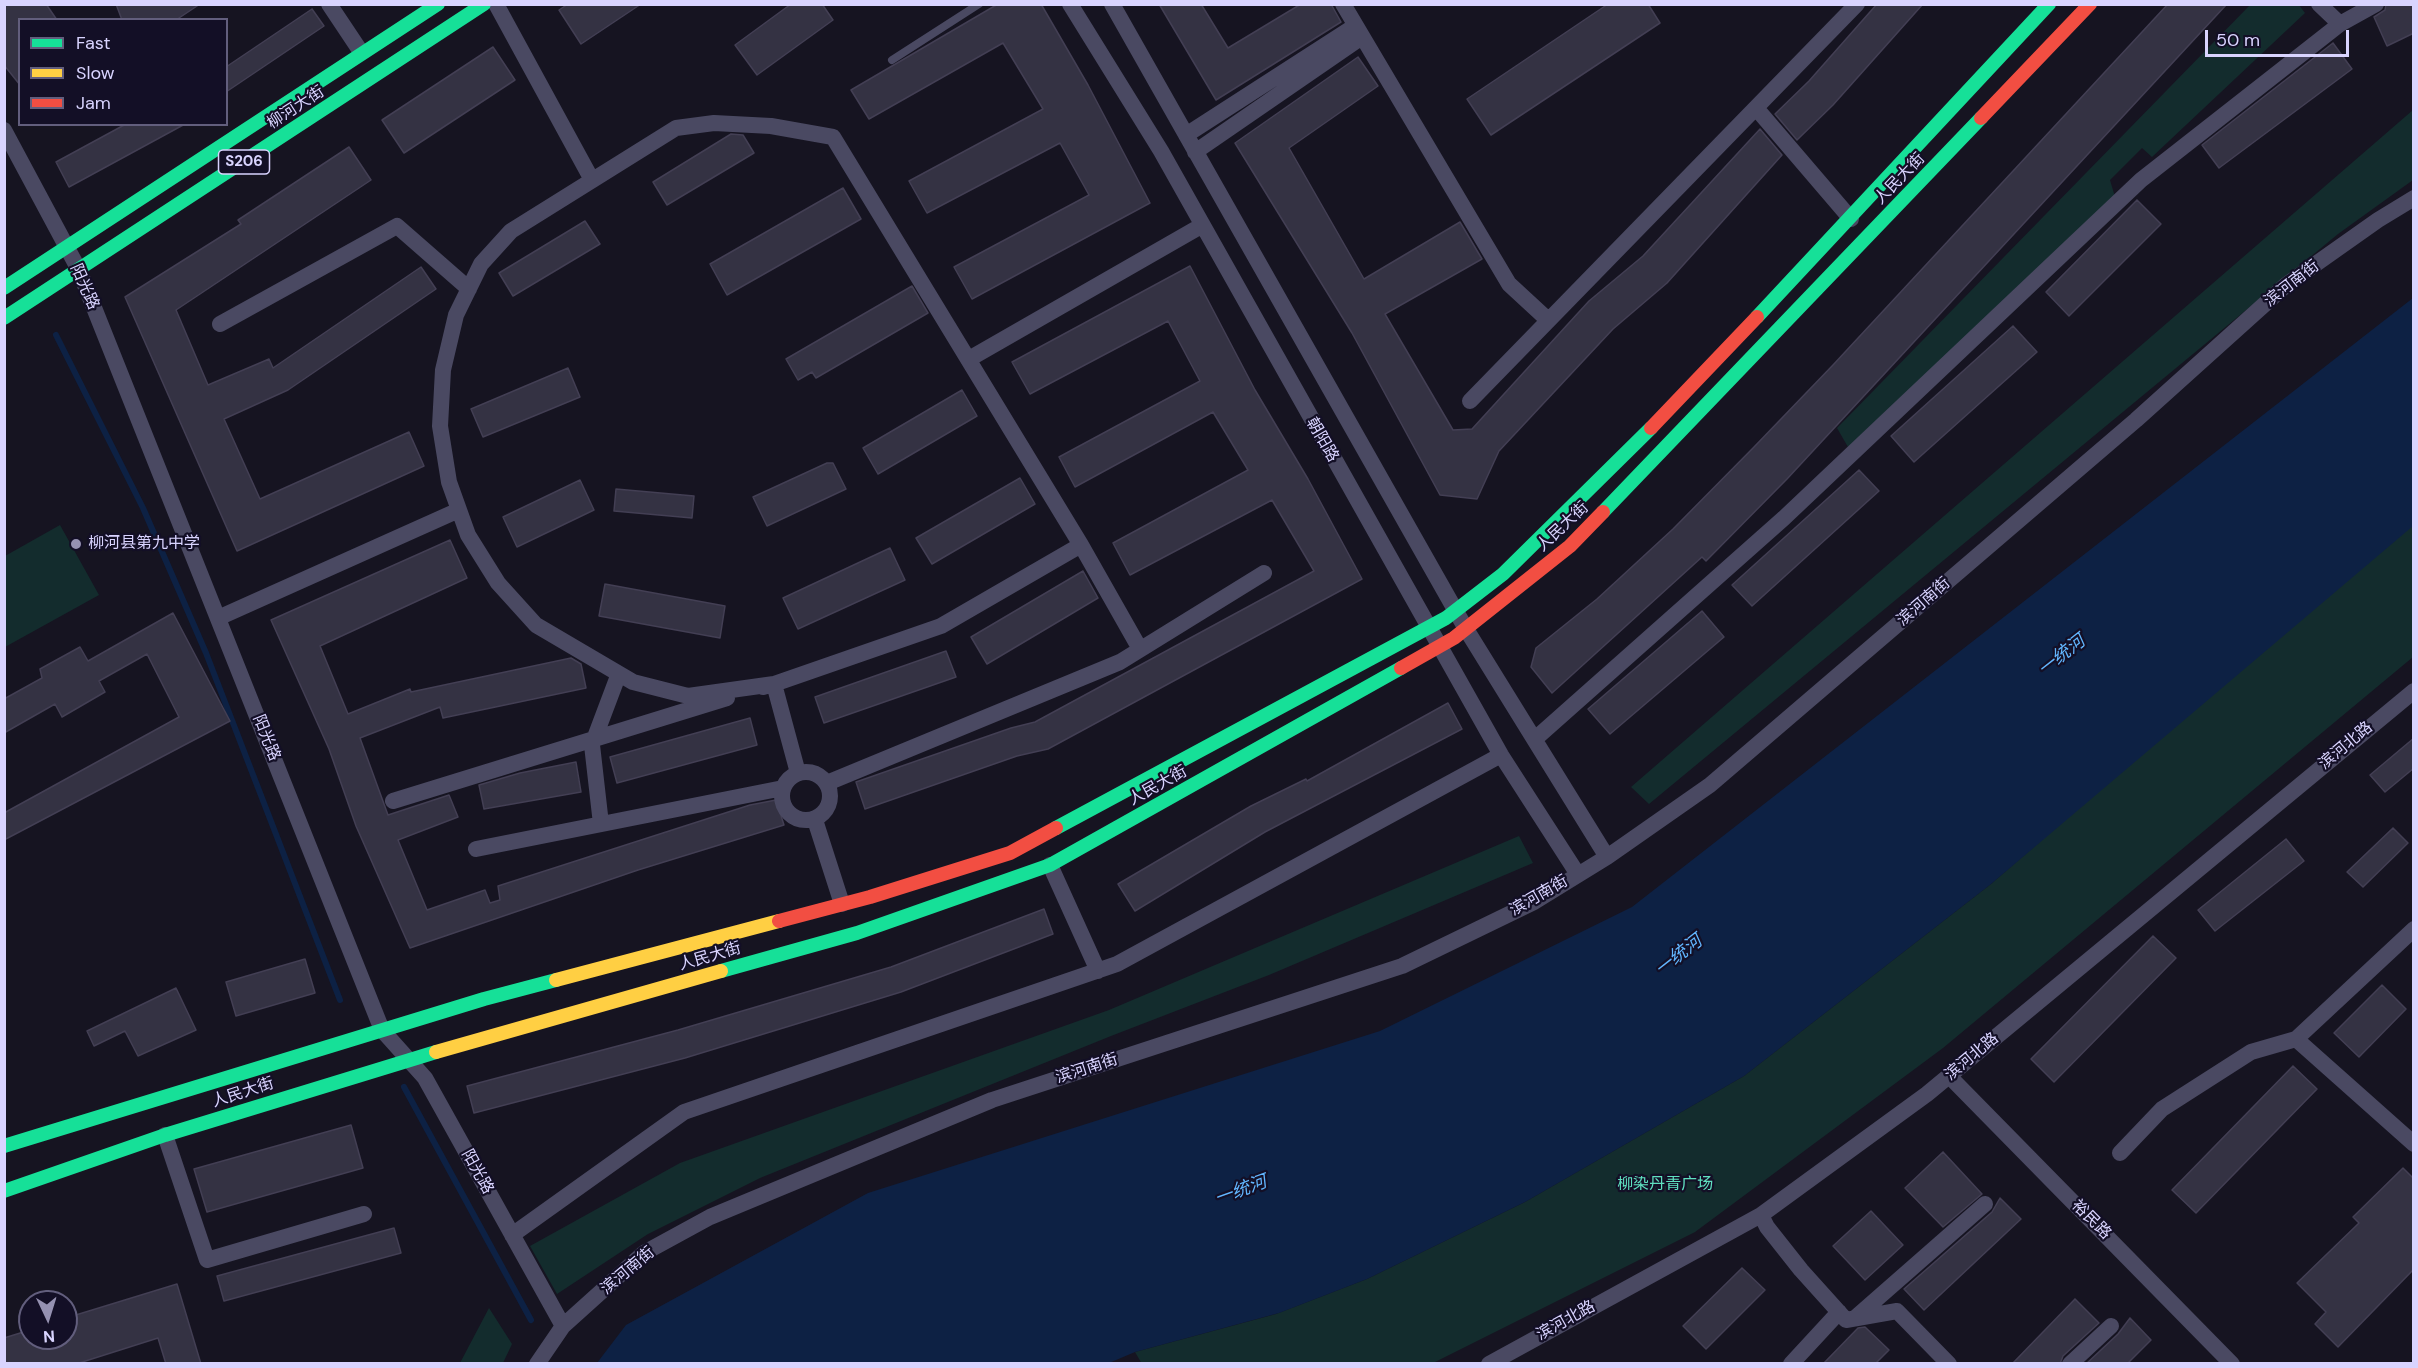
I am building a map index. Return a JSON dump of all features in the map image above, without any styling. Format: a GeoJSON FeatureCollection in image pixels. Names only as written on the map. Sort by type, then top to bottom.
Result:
{"type":"FeatureCollection","features":[{"type":"Feature","properties":{"kind":"street"},"geometry":{"type":"LineString","coordinates":[[329,4],[361,52]]}},
{"type":"Feature","properties":{"kind":"street","name":"柳河大街"},"geometry":{"type":"LineString","coordinates":[[4,288],[361,52],[438,4]]}},
{"type":"Feature","properties":{"kind":"street","name":"柳河大街"},"geometry":{"type":"LineString","coordinates":[[4,318],[484,4]]}},
{"type":"Feature","properties":{"kind":"street"},"geometry":{"type":"LineString","coordinates":[[496,4],[592,180]]}},
{"type":"Feature","properties":{"kind":"street","name":"朝阳路"},"geometry":{"type":"LineString","coordinates":[[1070,4],[1161,151],[1201,226],[1501,755],[1577,873]]}},
{"type":"Feature","properties":{"kind":"street"},"geometry":{"type":"LineString","coordinates":[[1112,4],[1455,611],[1607,856]]}},
{"type":"Feature","properties":{"kind":"street"},"geometry":{"type":"LineString","coordinates":[[1343,4],[1509,284],[1548,320]]}},
{"type":"Feature","properties":{"kind":"street"},"geometry":{"type":"LineString","coordinates":[[1470,400],[1857,4]]}},
{"type":"Feature","properties":{"kind":"street","name":"人民大街"},"geometry":{"type":"LineString","coordinates":[[4,1146],[484,999],[842,904],[1010,853],[1428,628],[1455,611],[1503,574],[1597,484],[1851,219],[2049,4]]}},
{"type":"Feature","properties":{"kind":"street","name":"人民大街"},"geometry":{"type":"LineString","coordinates":[[4,1191],[165,1135],[409,1059],[857,933],[1050,865],[1439,647],[1466,629],[1570,546],[2090,4]]}},
{"type":"Feature","properties":{"kind":"street"},"geometry":{"type":"LineString","coordinates":[[2319,4],[2340,24]]}},
{"type":"Feature","properties":{"kind":"street"},"geometry":{"type":"LineString","coordinates":[[1534,739],[1784,518],[2141,180],[2340,24],[2376,4]]}},
{"type":"Feature","properties":{"kind":"street"},"geometry":{"type":"LineString","coordinates":[[1186,135],[1359,31]]}},
{"type":"Feature","properties":{"kind":"street"},"geometry":{"type":"LineString","coordinates":[[1195,152],[1359,31]]}},
{"type":"Feature","properties":{"kind":"street"},"geometry":{"type":"LineString","coordinates":[[1756,108],[1851,219]]}},
{"type":"Feature","properties":{"kind":"street"},"geometry":{"type":"LineString","coordinates":[[697,701],[618,676],[584,652],[536,625],[498,584],[468,535],[449,482],[440,426],[442,381],[456,315],[481,264],[511,231],[676,128],[714,123],[771,126],[833,137],[1081,545],[1140,649]]}},
{"type":"Feature","properties":{"kind":"street","name":"阳光路"},"geometry":{"type":"LineString","coordinates":[[4,130],[79,270],[382,1030],[425,1078],[563,1326]]}},
{"type":"Feature","properties":{"kind":"street","name":"滨河南街"},"geometry":{"type":"LineString","coordinates":[[537,1364],[563,1326],[644,1253],[710,1217],[992,1100],[1402,966],[1534,902],[1607,856],[1710,785],[2136,420],[2286,285],[2378,220],[2414,198]]}},
{"type":"Feature","properties":{"kind":"street"},"geometry":{"type":"LineString","coordinates":[[220,324],[397,226],[469,289]]}},
{"type":"Feature","properties":{"kind":"street"},"geometry":{"type":"LineString","coordinates":[[969,359],[1201,226]]}},
{"type":"Feature","properties":{"kind":"street"},"geometry":{"type":"LineString","coordinates":[[218,618],[459,510]]}},
{"type":"Feature","properties":{"kind":"street"},"geometry":{"type":"LineString","coordinates":[[393,801],[594,739],[697,701],[774,684],[941,626],[1081,545]]}},
{"type":"Feature","properties":{"kind":"street"},"geometry":{"type":"LineString","coordinates":[[827,783],[1120,662],[1264,573]]}},
{"type":"Feature","properties":{"kind":"street"},"geometry":{"type":"LineString","coordinates":[[601,824],[592,745],[618,676]]}},
{"type":"Feature","properties":{"kind":"street"},"geometry":{"type":"LineString","coordinates":[[774,684],[798,773]]}},
{"type":"Feature","properties":{"kind":"street","name":"滨河北路"},"geometry":{"type":"LineString","coordinates":[[1489,1364],[1761,1215],[1948,1076],[2414,691]]}},
{"type":"Feature","properties":{"kind":"street"},"geometry":{"type":"LineString","coordinates":[[512,1235],[684,1112],[1117,964],[1501,755]]}},
{"type":"Feature","properties":{"kind":"street"},"geometry":{"type":"LineString","coordinates":[[809,772],[819,775],[827,783],[831,793],[830,804],[824,814],[815,820],[804,821],[793,817],[785,810],[782,799],[783,788],[789,779],[798,773],[809,772]]}},
{"type":"Feature","properties":{"kind":"street"},"geometry":{"type":"LineString","coordinates":[[476,849],[783,788]]}},
{"type":"Feature","properties":{"kind":"street"},"geometry":{"type":"LineString","coordinates":[[815,820],[842,904]]}},
{"type":"Feature","properties":{"kind":"street"},"geometry":{"type":"LineString","coordinates":[[1050,865],[1098,971]]}},
{"type":"Feature","properties":{"kind":"street"},"geometry":{"type":"LineString","coordinates":[[2120,1153],[2163,1109],[2251,1052],[2296,1039],[2414,929]]}},
{"type":"Feature","properties":{"kind":"street"},"geometry":{"type":"LineString","coordinates":[[2296,1039],[2414,1144]]}},
{"type":"Feature","properties":{"kind":"street","name":"裕民路"},"geometry":{"type":"LineString","coordinates":[[1948,1076],[2232,1364]]}},
{"type":"Feature","properties":{"kind":"street"},"geometry":{"type":"LineString","coordinates":[[165,1135],[207,1260],[364,1214]]}},
{"type":"Feature","properties":{"kind":"street"},"geometry":{"type":"LineString","coordinates":[[1791,1364],[1847,1315],[1985,1204]]}},
{"type":"Feature","properties":{"kind":"street"},"geometry":{"type":"LineString","coordinates":[[1761,1215],[1801,1270],[1847,1315],[1897,1311],[1948,1364]]}},
{"type":"Feature","properties":{"kind":"street"},"geometry":{"type":"LineString","coordinates":[[2070,1364],[2111,1326]]}},
{"type":"Feature","properties":{"kind":"lane"},"geometry":{"type":"LineString","coordinates":[[892,60],[979,4]]}},
{"type":"Feature","properties":{"kind":"green space"},"geometry":{"type":"Polygon","coordinates":[[[2250,5],[2299,5],[2305,13],[2152,157],[2142,148],[2110,180],[2115,197],[1848,447],[1837,428],[2250,5]]]}},
{"type":"Feature","properties":{"kind":"green space"},"geometry":{"type":"Polygon","coordinates":[[[2413,110],[2413,180],[2338,234],[1649,804],[1631,787],[2413,110]]]}},
{"type":"Feature","properties":{"kind":"green space","name":"柳染丹青广场"},"geometry":{"type":"Polygon","coordinates":[[[2413,518],[2413,657],[1943,1048],[1695,1232],[1433,1363],[1142,1364],[1135,1352],[1276,1314],[1367,1279],[1525,1202],[1744,1076],[1991,884],[2413,518]]]}},
{"type":"Feature","properties":{"kind":"green space"},"geometry":{"type":"Polygon","coordinates":[[[60,525],[99,595],[5,647],[5,556],[60,525]]]}},
{"type":"Feature","properties":{"kind":"green space"},"geometry":{"type":"Polygon","coordinates":[[[1519,836],[1533,863],[1269,975],[1111,1036],[760,1178],[648,1234],[557,1294],[530,1246],[680,1163],[1109,1010],[1519,836]]]}},
{"type":"Feature","properties":{"kind":"green space"},"geometry":{"type":"Polygon","coordinates":[[[489,1308],[512,1344],[503,1363],[460,1363],[489,1308]]]}},
{"type":"Feature","properties":{"kind":"water","name":"一统河"},"geometry":{"type":"Polygon","coordinates":[[[2413,298],[2413,526],[1991,884],[1744,1076],[1525,1202],[1367,1279],[1279,1313],[1135,1352],[1109,1363],[597,1363],[626,1325],[868,1193],[1380,1031],[1632,907],[2413,298]]]}},
{"type":"Feature","properties":{"kind":"building"},"geometry":{"type":"Polygon","coordinates":[[[4,4],[46,4],[56,18],[18,18],[18,82],[4,65],[4,4]]]}},
{"type":"Feature","properties":{"kind":"building"},"geometry":{"type":"Polygon","coordinates":[[[116,4],[200,4],[179,18],[121,18],[116,4]]]}},
{"type":"Feature","properties":{"kind":"building"},"geometry":{"type":"Polygon","coordinates":[[[568,4],[641,4],[581,44],[559,10],[568,4]]]}},
{"type":"Feature","properties":{"kind":"building"},"geometry":{"type":"Polygon","coordinates":[[[791,4],[822,4],[833,20],[757,75],[735,45],[791,4]]]}},
{"type":"Feature","properties":{"kind":"building"},"geometry":{"type":"Polygon","coordinates":[[[998,4],[1041,4],[1088,85],[1150,203],[972,299],[954,267],[1089,195],[1060,143],[927,213],[909,181],[1043,109],[1003,43],[869,119],[851,90],[998,4]]]}},
{"type":"Feature","properties":{"kind":"building"},"geometry":{"type":"Polygon","coordinates":[[[1159,4],[1201,4],[1228,48],[1301,4],[1331,4],[1341,22],[1216,100],[1159,4]]]}},
{"type":"Feature","properties":{"kind":"building"},"geometry":{"type":"Polygon","coordinates":[[[1608,4],[1648,4],[1660,23],[1491,135],[1467,99],[1608,4]]]}},
{"type":"Feature","properties":{"kind":"building"},"geometry":{"type":"Polygon","coordinates":[[[1877,4],[1923,4],[1833,105],[1797,140],[1775,114],[1809,81],[1877,4]]]}},
{"type":"Feature","properties":{"kind":"building"},"geometry":{"type":"Polygon","coordinates":[[[2168,4],[2227,4],[1787,479],[1706,561],[1702,557],[1552,693],[1531,667],[1536,648],[1597,599],[1673,529],[1754,447],[2168,4]]]}},
{"type":"Feature","properties":{"kind":"building"},"geometry":{"type":"Polygon","coordinates":[[[2386,4],[2414,4],[2414,33],[2387,46],[2374,17],[2385,10],[2386,4]]]}},
{"type":"Feature","properties":{"kind":"building"},"geometry":{"type":"Polygon","coordinates":[[[312,9],[324,26],[228,91],[228,66],[312,9]]]}},
{"type":"Feature","properties":{"kind":"building"},"geometry":{"type":"Polygon","coordinates":[[[2333,43],[2352,69],[2219,168],[2202,145],[2333,43]]]}},
{"type":"Feature","properties":{"kind":"building"},"geometry":{"type":"Polygon","coordinates":[[[493,47],[515,80],[404,153],[382,120],[493,47]]]}},
{"type":"Feature","properties":{"kind":"building"},"geometry":{"type":"Polygon","coordinates":[[[1358,57],[1378,86],[1289,148],[1364,279],[1460,222],[1482,259],[1385,314],[1453,430],[1472,429],[1589,301],[1643,256],[1760,129],[1782,155],[1667,283],[1613,329],[1499,451],[1477,499],[1440,495],[1352,333],[1235,143],[1358,57]]]}},
{"type":"Feature","properties":{"kind":"building"},"geometry":{"type":"Polygon","coordinates":[[[122,126],[181,126],[69,187],[56,162],[122,126]]]}},
{"type":"Feature","properties":{"kind":"building"},"geometry":{"type":"Polygon","coordinates":[[[731,134],[743,135],[754,153],[667,205],[653,182],[731,134]]]}},
{"type":"Feature","properties":{"kind":"building"},"geometry":{"type":"Polygon","coordinates":[[[349,147],[371,180],[176,310],[208,385],[269,359],[273,368],[421,267],[436,289],[288,390],[224,419],[260,499],[409,432],[424,466],[237,551],[125,297],[241,224],[238,220],[349,147]]]}},
{"type":"Feature","properties":{"kind":"building"},"geometry":{"type":"Polygon","coordinates":[[[843,188],[861,219],[727,295],[710,264],[843,188]]]}},
{"type":"Feature","properties":{"kind":"building"},"geometry":{"type":"Polygon","coordinates":[[[2137,200],[2161,224],[2069,316],[2046,292],[2137,200]]]}},
{"type":"Feature","properties":{"kind":"building"},"geometry":{"type":"Polygon","coordinates":[[[585,221],[600,244],[513,296],[499,273],[585,221]]]}},
{"type":"Feature","properties":{"kind":"building"},"geometry":{"type":"Polygon","coordinates":[[[1190,266],[1255,390],[1308,479],[1362,579],[1048,749],[1017,756],[865,809],[856,782],[1011,728],[1035,722],[1314,571],[1272,500],[1130,575],[1113,543],[1248,470],[1213,412],[1075,487],[1059,457],[1200,381],[1168,321],[1030,394],[1012,362],[1190,266]]]}},
{"type":"Feature","properties":{"kind":"building"},"geometry":{"type":"Polygon","coordinates":[[[912,286],[928,313],[816,378],[812,372],[798,380],[786,359],[912,286]]]}},
{"type":"Feature","properties":{"kind":"building"},"geometry":{"type":"Polygon","coordinates":[[[2013,326],[2037,352],[1914,462],[1891,436],[2013,326]]]}},
{"type":"Feature","properties":{"kind":"building"},"geometry":{"type":"Polygon","coordinates":[[[568,368],[580,397],[483,437],[471,409],[568,368]]]}},
{"type":"Feature","properties":{"kind":"building"},"geometry":{"type":"Polygon","coordinates":[[[962,390],[977,416],[878,474],[863,448],[962,390]]]}},
{"type":"Feature","properties":{"kind":"building"},"geometry":{"type":"Polygon","coordinates":[[[827,463],[833,463],[846,489],[767,526],[753,497],[827,463]]]}},
{"type":"Feature","properties":{"kind":"building"},"geometry":{"type":"Polygon","coordinates":[[[1859,470],[1879,491],[1752,606],[1732,585],[1859,470]]]}},
{"type":"Feature","properties":{"kind":"building"},"geometry":{"type":"Polygon","coordinates":[[[1020,478],[1035,504],[932,564],[916,538],[1020,478]]]}},
{"type":"Feature","properties":{"kind":"building"},"geometry":{"type":"Polygon","coordinates":[[[580,480],[594,510],[517,547],[503,517],[580,480]]]}},
{"type":"Feature","properties":{"kind":"building"},"geometry":{"type":"Polygon","coordinates":[[[616,489],[694,496],[692,518],[614,511],[616,489]]]}},
{"type":"Feature","properties":{"kind":"building"},"geometry":{"type":"Polygon","coordinates":[[[450,540],[467,578],[320,646],[348,714],[410,689],[411,692],[571,658],[581,664],[586,688],[443,718],[440,707],[360,738],[388,815],[449,795],[458,817],[398,840],[427,910],[485,890],[490,903],[500,900],[498,886],[750,805],[776,800],[784,825],[638,870],[410,948],[356,826],[329,749],[271,620],[450,540]]]}},
{"type":"Feature","properties":{"kind":"building"},"geometry":{"type":"Polygon","coordinates":[[[890,548],[905,580],[798,629],[783,598],[890,548]]]}},
{"type":"Feature","properties":{"kind":"building"},"geometry":{"type":"Polygon","coordinates":[[[1083,571],[1098,598],[987,664],[971,637],[1083,571]]]}},
{"type":"Feature","properties":{"kind":"building"},"geometry":{"type":"Polygon","coordinates":[[[605,584],[725,606],[720,638],[599,616],[605,584]]]}},
{"type":"Feature","properties":{"kind":"building"},"geometry":{"type":"Polygon","coordinates":[[[1702,611],[1724,637],[1610,734],[1588,709],[1702,611]]]}},
{"type":"Feature","properties":{"kind":"building"},"geometry":{"type":"Polygon","coordinates":[[[173,613],[230,721],[4,840],[4,813],[179,717],[147,654],[99,681],[105,692],[62,717],[55,704],[4,733],[4,699],[42,678],[40,669],[80,647],[88,661],[173,613]]]}},
{"type":"Feature","properties":{"kind":"building"},"geometry":{"type":"Polygon","coordinates":[[[946,651],[956,677],[824,723],[815,697],[946,651]]]}},
{"type":"Feature","properties":{"kind":"building"},"geometry":{"type":"Polygon","coordinates":[[[1448,703],[1462,729],[1265,832],[1135,911],[1118,884],[1251,806],[1306,779],[1307,781],[1448,703]]]}},
{"type":"Feature","properties":{"kind":"building"},"geometry":{"type":"Polygon","coordinates":[[[750,718],[757,745],[617,783],[610,757],[750,718]]]}},
{"type":"Feature","properties":{"kind":"building"},"geometry":{"type":"Polygon","coordinates":[[[2414,738],[2414,768],[2385,792],[2370,775],[2414,738]]]}},
{"type":"Feature","properties":{"kind":"building"},"geometry":{"type":"Polygon","coordinates":[[[576,762],[581,792],[484,809],[479,785],[520,773],[576,762]]]}},
{"type":"Feature","properties":{"kind":"building"},"geometry":{"type":"Polygon","coordinates":[[[2393,828],[2408,843],[2363,887],[2347,872],[2393,828]]]}},
{"type":"Feature","properties":{"kind":"building"},"geometry":{"type":"Polygon","coordinates":[[[2286,839],[2304,861],[2215,931],[2198,910],[2286,839]]]}},
{"type":"Feature","properties":{"kind":"building"},"geometry":{"type":"Polygon","coordinates":[[[1044,909],[1053,934],[901,992],[685,1058],[474,1113],[467,1086],[678,1030],[891,967],[1044,909]]]}},
{"type":"Feature","properties":{"kind":"building"},"geometry":{"type":"Polygon","coordinates":[[[2153,936],[2176,958],[2054,1082],[2031,1059],[2153,936]]]}},
{"type":"Feature","properties":{"kind":"building"},"geometry":{"type":"Polygon","coordinates":[[[305,959],[315,993],[236,1016],[226,982],[305,959]]]}},
{"type":"Feature","properties":{"kind":"building"},"geometry":{"type":"Polygon","coordinates":[[[2382,985],[2406,1009],[2359,1057],[2334,1033],[2382,985]]]}},
{"type":"Feature","properties":{"kind":"building"},"geometry":{"type":"Polygon","coordinates":[[[176,988],[196,1030],[138,1056],[125,1031],[94,1046],[87,1031],[176,988]]]}},
{"type":"Feature","properties":{"kind":"building"},"geometry":{"type":"Polygon","coordinates":[[[2293,1066],[2317,1089],[2196,1213],[2172,1190],[2293,1066]]]}},
{"type":"Feature","properties":{"kind":"building"},"geometry":{"type":"Polygon","coordinates":[[[351,1125],[363,1168],[207,1212],[194,1169],[351,1125]]]}},
{"type":"Feature","properties":{"kind":"building"},"geometry":{"type":"Polygon","coordinates":[[[1943,1152],[1982,1194],[1943,1227],[1905,1188],[1943,1152]]]}},
{"type":"Feature","properties":{"kind":"building"},"geometry":{"type":"Polygon","coordinates":[[[2403,1168],[2414,1179],[2414,1269],[2338,1347],[2315,1324],[2326,1312],[2297,1283],[2359,1223],[2353,1217],[2403,1168]]]}},
{"type":"Feature","properties":{"kind":"building"},"geometry":{"type":"Polygon","coordinates":[[[2000,1198],[2021,1219],[1924,1310],[1904,1289],[1992,1212],[2000,1198]]]}},
{"type":"Feature","properties":{"kind":"building"},"geometry":{"type":"Polygon","coordinates":[[[1871,1211],[1903,1245],[1865,1280],[1833,1246],[1871,1211]]]}},
{"type":"Feature","properties":{"kind":"building"},"geometry":{"type":"Polygon","coordinates":[[[394,1228],[401,1253],[224,1301],[217,1276],[394,1228]]]}},
{"type":"Feature","properties":{"kind":"building"},"geometry":{"type":"Polygon","coordinates":[[[1742,1268],[1765,1290],[1706,1349],[1683,1326],[1742,1268]]]}},
{"type":"Feature","properties":{"kind":"building"},"geometry":{"type":"Polygon","coordinates":[[[177,1284],[201,1364],[166,1364],[158,1338],[76,1364],[4,1364],[4,1338],[18,1334],[18,1350],[78,1350],[78,1314],[177,1284]]]}},
{"type":"Feature","properties":{"kind":"building"},"geometry":{"type":"Polygon","coordinates":[[[2075,1299],[2099,1323],[2063,1356],[2060,1364],[2012,1364],[2075,1299]]]}},
{"type":"Feature","properties":{"kind":"building"},"geometry":{"type":"Polygon","coordinates":[[[2130,1318],[2151,1340],[2127,1364],[2086,1364],[2118,1334],[2130,1318]]]}},
{"type":"Feature","properties":{"kind":"building"},"geometry":{"type":"Polygon","coordinates":[[[1865,1327],[1889,1350],[1875,1364],[1823,1364],[1858,1328],[1865,1327]]]}},
{"type":"Feature","properties":{"kind":"waterway"},"geometry":{"type":"LineString","coordinates":[[56,335],[143,508],[206,653],[340,1000]]}},
{"type":"Feature","properties":{"kind":"waterway"},"geometry":{"type":"LineString","coordinates":[[404,1087],[531,1320]]}},
{"type":"Feature","properties":{"kind":"traffic: fast"},"geometry":{"type":"LineString","coordinates":[[4,288],[438,4]]}},
{"type":"Feature","properties":{"kind":"traffic: fast"},"geometry":{"type":"LineString","coordinates":[[4,318],[484,4]]}},
{"type":"Feature","properties":{"kind":"traffic: fast"},"geometry":{"type":"LineString","coordinates":[[1757,317],[2049,4]]}},
{"type":"Feature","properties":{"kind":"traffic: fast"},"geometry":{"type":"LineString","coordinates":[[1603,512],[1981,118]]}},
{"type":"Feature","properties":{"kind":"traffic: fast"},"geometry":{"type":"LineString","coordinates":[[1056,828],[1446,618],[1503,574],[1651,428]]}},
{"type":"Feature","properties":{"kind":"traffic: fast"},"geometry":{"type":"LineString","coordinates":[[721,971],[857,933],[1050,865],[1401,668]]}},
{"type":"Feature","properties":{"kind":"traffic: fast"},"geometry":{"type":"LineString","coordinates":[[4,1146],[484,999],[556,980]]}},
{"type":"Feature","properties":{"kind":"traffic: fast"},"geometry":{"type":"LineString","coordinates":[[4,1191],[165,1135],[436,1052]]}},
{"type":"Feature","properties":{"kind":"traffic: slow"},"geometry":{"type":"LineString","coordinates":[[556,980],[779,921]]}},
{"type":"Feature","properties":{"kind":"traffic: slow"},"geometry":{"type":"LineString","coordinates":[[436,1052],[721,971]]}},
{"type":"Feature","properties":{"kind":"traffic: jam"},"geometry":{"type":"LineString","coordinates":[[1981,118],[2090,4]]}},
{"type":"Feature","properties":{"kind":"traffic: jam"},"geometry":{"type":"LineString","coordinates":[[1651,428],[1757,317]]}},
{"type":"Feature","properties":{"kind":"traffic: jam"},"geometry":{"type":"LineString","coordinates":[[1401,668],[1454,638],[1570,546],[1603,512]]}},
{"type":"Feature","properties":{"kind":"traffic: jam"},"geometry":{"type":"LineString","coordinates":[[779,921],[870,897],[1010,853],[1056,828]]}},
{"type":"Feature","properties":{"kind":"place","name":"柳河县第九中学"},"geometry":{"type":"Point","coordinates":[76,544]}}]}
